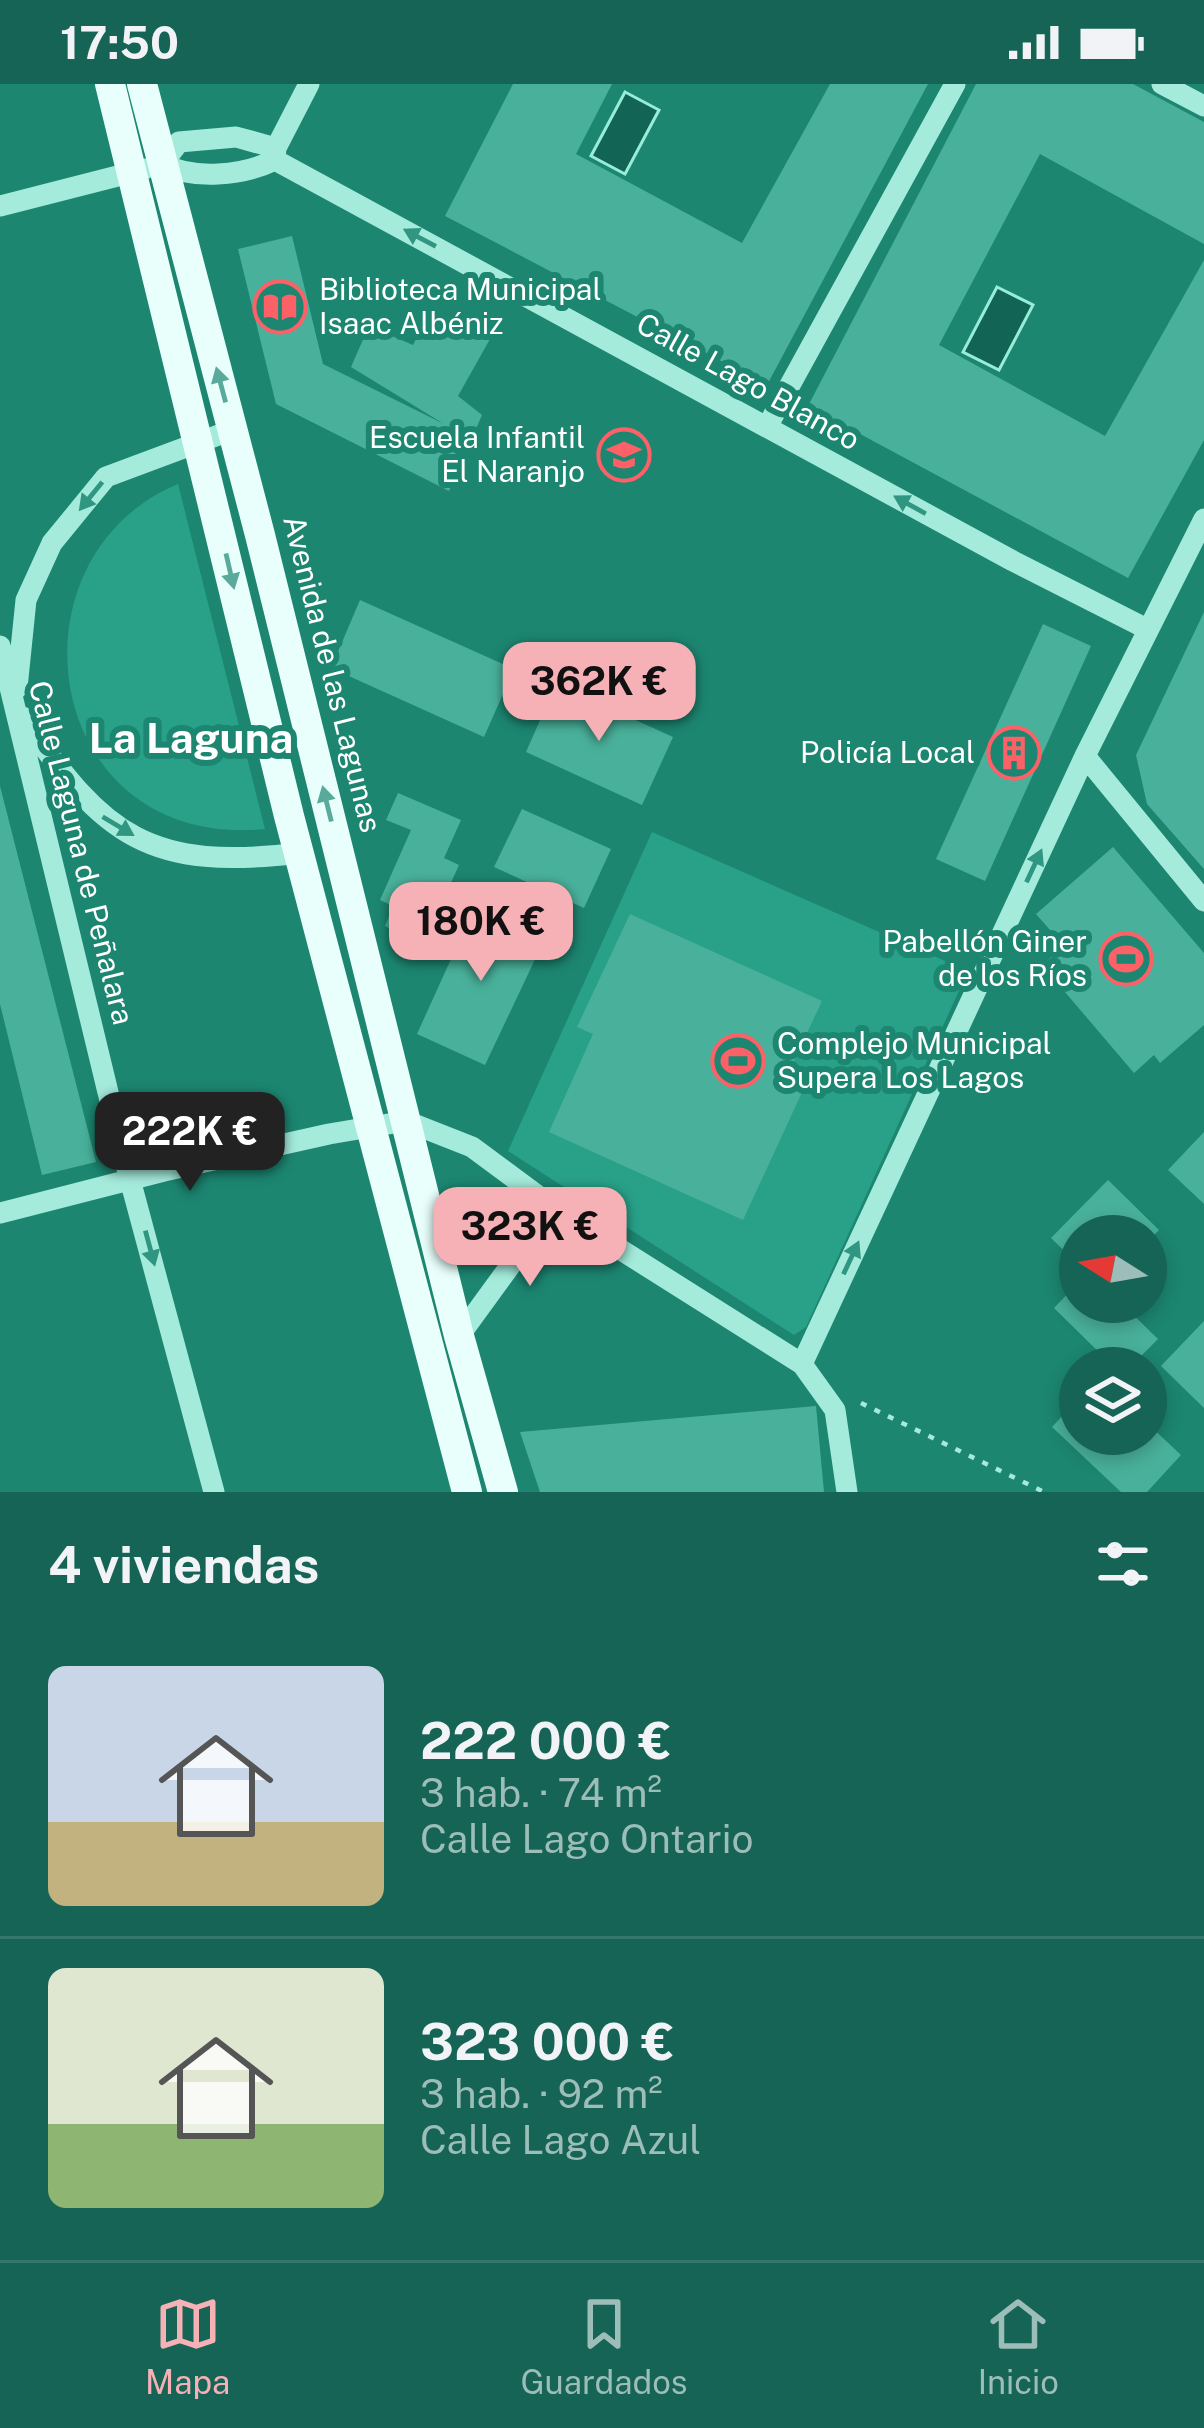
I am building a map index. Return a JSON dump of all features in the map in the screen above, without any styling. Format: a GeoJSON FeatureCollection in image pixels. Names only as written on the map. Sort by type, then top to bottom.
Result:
{"type":"FeatureCollection","features":[{"type":"Feature","properties":{"kind":"main road"},"geometry":{"type":"LineString","coordinates":[[110,84],[300,853],[467,1492]]}},
{"type":"Feature","properties":{"kind":"main road","name":"Avenida de las Lagunas"},"geometry":{"type":"LineString","coordinates":[[142,84],[459,1336],[503,1492]]}},
{"type":"Feature","properties":{"kind":"street"},"geometry":{"type":"LineString","coordinates":[[0,206],[161,164],[182,174],[255,170],[276,154],[309,84]]}},
{"type":"Feature","properties":{"kind":"street"},"geometry":{"type":"LineString","coordinates":[[767,427],[955,84]]}},
{"type":"Feature","properties":{"kind":"street"},"geometry":{"type":"LineString","coordinates":[[1162,84],[1204,106]]}},
{"type":"Feature","properties":{"kind":"street","name":"Calle Lago Blanco"},"geometry":{"type":"LineString","coordinates":[[161,164],[179,142],[236,137],[276,154],[767,427],[1147,629]]}},
{"type":"Feature","properties":{"kind":"street"},"geometry":{"type":"LineString","coordinates":[[232,430],[106,477],[52,543],[26,600],[8,709],[87,805],[118,829],[197,856],[248,859],[300,853]]}},
{"type":"Feature","properties":{"kind":"street"},"geometry":{"type":"LineString","coordinates":[[802,1364],[1085,756],[1204,519]]}},
{"type":"Feature","properties":{"kind":"street","name":"Calle Laguna de Peñalara"},"geometry":{"type":"LineString","coordinates":[[0,646],[8,709],[214,1492]]}},
{"type":"Feature","properties":{"kind":"street"},"geometry":{"type":"LineString","coordinates":[[1085,756],[1204,901]]}},
{"type":"Feature","properties":{"kind":"street"},"geometry":{"type":"LineString","coordinates":[[0,1213],[406,1121],[472,1147],[553,1208],[802,1364],[835,1410],[847,1492]]}},
{"type":"Feature","properties":{"kind":"street"},"geometry":{"type":"LineString","coordinates":[[459,1336],[553,1208]]}},
{"type":"Feature","properties":{"kind":"path"},"geometry":{"type":"LineString","coordinates":[[818,1382],[1044,1492]]}},
{"type":"Feature","properties":{"kind":"green space"},"geometry":{"type":"Polygon","coordinates":[[[178,484],[265,829],[190,824],[132,795],[93,749],[71,692],[69,631],[85,572],[121,521],[178,484]]]}},
{"type":"Feature","properties":{"kind":"green space","name":"Complejo Municipal Supera Los Lagos"},"geometry":{"type":"Polygon","coordinates":[[[652,832],[968,971],[806,1327],[794,1335],[508,1151],[652,832]]]}},
{"type":"Feature","properties":{"kind":"water"},"geometry":{"type":"Polygon","coordinates":[[[625,92],[659,110],[625,174],[591,156],[625,92]]]}},
{"type":"Feature","properties":{"kind":"water"},"geometry":{"type":"Polygon","coordinates":[[[997,287],[1033,305],[999,370],[963,352],[997,287]]]}},
{"type":"Feature","properties":{"kind":"building"},"geometry":{"type":"Polygon","coordinates":[[[513,84],[612,84],[576,154],[742,243],[830,84],[928,84],[767,385],[445,216],[513,84]]]}},
{"type":"Feature","properties":{"kind":"building"},"geometry":{"type":"Polygon","coordinates":[[[976,84],[1133,84],[1204,122],[1204,244],[1040,154],[939,345],[1105,436],[1204,260],[1204,440],[1128,578],[808,406],[976,84]]]}},
{"type":"Feature","properties":{"kind":"building","name":"Biblioteca Municipal Isaac Albéniz"},"geometry":{"type":"Polygon","coordinates":[[[292,236],[323,364],[444,424],[351,367],[369,326],[413,345],[432,308],[490,339],[458,396],[482,415],[449,491],[276,404],[238,249],[292,236]]]}},
{"type":"Feature","properties":{"kind":"building"},"geometry":{"type":"Polygon","coordinates":[[[360,600],[514,669],[484,737],[331,668],[360,600]]]}},
{"type":"Feature","properties":{"kind":"building"},"geometry":{"type":"Polygon","coordinates":[[[1204,612],[1204,869],[1147,804],[1136,755],[1204,612]]]}},
{"type":"Feature","properties":{"kind":"building","name":"Policía Local"},"geometry":{"type":"Polygon","coordinates":[[[1043,624],[1091,646],[985,881],[936,859],[1043,624]]]}},
{"type":"Feature","properties":{"kind":"building"},"geometry":{"type":"Polygon","coordinates":[[[556,684],[673,737],[642,805],[526,752],[556,684]]]}},
{"type":"Feature","properties":{"kind":"building"},"geometry":{"type":"Polygon","coordinates":[[[0,786],[96,1162],[42,1175],[0,1004],[0,786]]]}},
{"type":"Feature","properties":{"kind":"building"},"geometry":{"type":"Polygon","coordinates":[[[398,793],[461,820],[444,858],[459,865],[418,955],[389,943],[395,931],[385,926],[393,906],[380,900],[411,830],[386,820],[398,793]]]}},
{"type":"Feature","properties":{"kind":"building"},"geometry":{"type":"Polygon","coordinates":[[[522,809],[611,849],[584,908],[494,867],[522,809]]]}},
{"type":"Feature","properties":{"kind":"building","name":"Pabellón Giner de los Ríos"},"geometry":{"type":"Polygon","coordinates":[[[1113,847],[1204,953],[1204,1025],[1160,1063],[1154,1055],[1134,1073],[1042,965],[1064,946],[1036,914],[1113,847]]]}},
{"type":"Feature","properties":{"kind":"building"},"geometry":{"type":"Polygon","coordinates":[[[476,904],[547,934],[485,1065],[417,1034],[476,904]]]}},
{"type":"Feature","properties":{"kind":"building"},"geometry":{"type":"Polygon","coordinates":[[[630,914],[822,1001],[786,1078],[804,1088],[743,1220],[549,1132],[593,1034],[577,1027],[630,914]]]}},
{"type":"Feature","properties":{"kind":"building"},"geometry":{"type":"Polygon","coordinates":[[[1204,1132],[1204,1204],[1168,1170],[1204,1132]]]}},
{"type":"Feature","properties":{"kind":"building"},"geometry":{"type":"Polygon","coordinates":[[[1108,1180],[1144,1215],[1074,1215],[1108,1180]]]}},
{"type":"Feature","properties":{"kind":"building"},"geometry":{"type":"Polygon","coordinates":[[[1204,1321],[1204,1408],[1167,1372],[1167,1360],[1204,1321]]]}},
{"type":"Feature","properties":{"kind":"building"},"geometry":{"type":"Polygon","coordinates":[[[1069,1323],[1142,1323],[1158,1339],[1150,1347],[1094,1347],[1069,1323]]]}},
{"type":"Feature","properties":{"kind":"building"},"geometry":{"type":"Polygon","coordinates":[[[816,1406],[824,1492],[540,1492],[520,1432],[816,1406]]]}},
{"type":"Feature","properties":{"kind":"building"},"geometry":{"type":"Polygon","coordinates":[[[1167,1442],[1181,1455],[1147,1492],[1121,1492],[1082,1455],[1167,1455],[1167,1442]]]}},
{"type":"Feature","properties":{"kind":"place","name":"Biblioteca Municipal Isaac Albéniz"},"geometry":{"type":"Point","coordinates":[280,307]}},
{"type":"Feature","properties":{"kind":"place","name":"Escuela Infantil El Naranjo"},"geometry":{"type":"Point","coordinates":[624,455]}},
{"type":"Feature","properties":{"kind":"place","name":"Policía Local"},"geometry":{"type":"Point","coordinates":[1014,753]}},
{"type":"Feature","properties":{"kind":"place","name":"Pabellón Giner de los Ríos"},"geometry":{"type":"Point","coordinates":[1126,959]}},
{"type":"Feature","properties":{"kind":"place","name":"Complejo Municipal Supera Los Lagos"},"geometry":{"type":"Point","coordinates":[738,1061]}},
{"type":"Feature","properties":{"kind":"district","name":"La Laguna"},"geometry":{"type":"Point","coordinates":[191,738]}}]}
